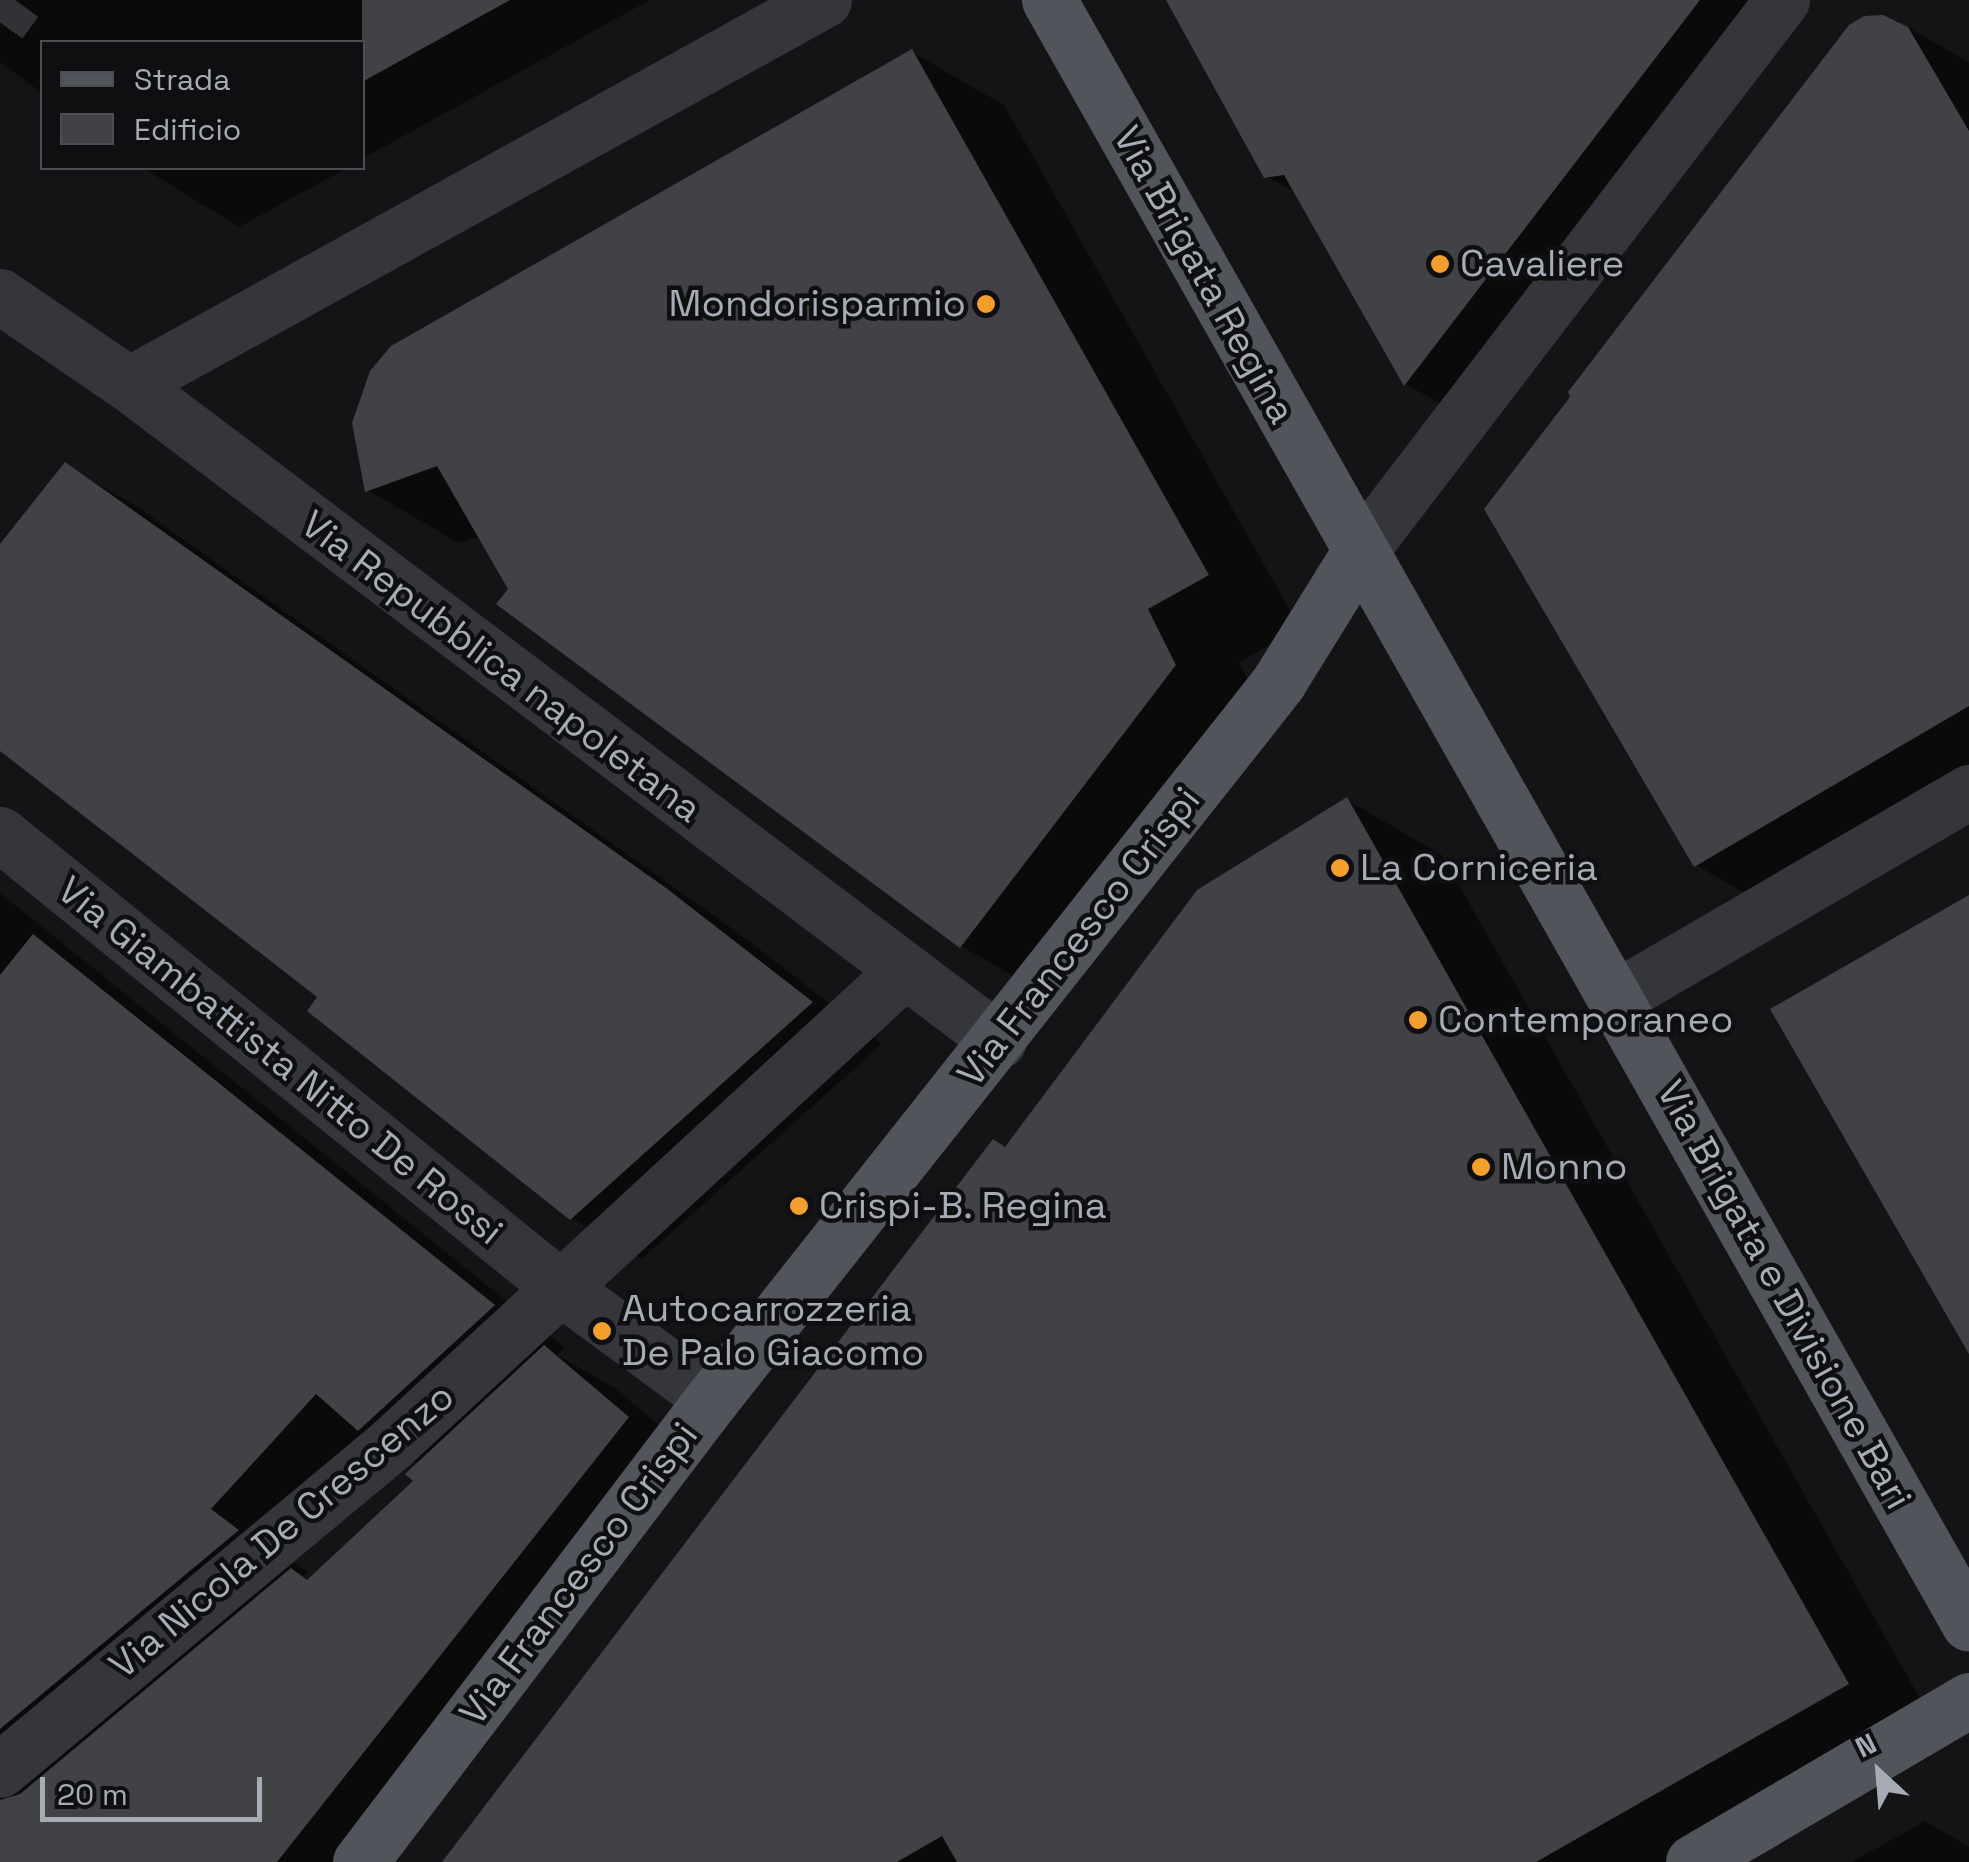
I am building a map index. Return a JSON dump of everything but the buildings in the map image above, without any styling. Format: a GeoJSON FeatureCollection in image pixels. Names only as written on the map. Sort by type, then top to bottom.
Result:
{"type":"FeatureCollection","features":[{"type":"Feature","properties":{"kind":"main road","name":"Via Brigata Regina"},"geometry":{"type":"LineString","coordinates":[[1049,0],[1360,551]]}},
{"type":"Feature","properties":{"kind":"main road","name":"Via Brigata e Divisione Bari"},"geometry":{"type":"LineString","coordinates":[[1360,551],[1969,1624]]}},
{"type":"Feature","properties":{"kind":"main road","name":"Via Francesco Crispi"},"geometry":{"type":"LineString","coordinates":[[360,1862],[712,1398],[999,1041],[1278,683],[1360,551]]}},
{"type":"Feature","properties":{"kind":"main road"},"geometry":{"type":"LineString","coordinates":[[1693,1862],[1969,1700]]}},
{"type":"Feature","properties":{"kind":"street"},"geometry":{"type":"LineString","coordinates":[[129,384],[824,0]]}},
{"type":"Feature","properties":{"kind":"street","name":"Via Francesco Crispi"},"geometry":{"type":"LineString","coordinates":[[1360,551],[1782,0]]}},
{"type":"Feature","properties":{"kind":"street","name":"Via Repubblica napoletana"},"geometry":{"type":"LineString","coordinates":[[0,296],[129,384],[999,1041]]}},
{"type":"Feature","properties":{"kind":"street"},"geometry":{"type":"LineString","coordinates":[[1615,998],[1969,792]]}},
{"type":"Feature","properties":{"kind":"street","name":"Via Giambattista Nitto De Rossi"},"geometry":{"type":"LineString","coordinates":[[8,856],[560,1287],[712,1398]]}},
{"type":"Feature","properties":{"kind":"street","name":"Via Nicola De Crescenzo"},"geometry":{"type":"LineString","coordinates":[[0,1770],[390,1446],[903,972]]}},
{"type":"Feature","properties":{"kind":"tunnel"},"geometry":{"type":"LineString","coordinates":[[0,22],[16,0]]}},
{"type":"Feature","properties":{"kind":"place","name":"Cavaliere"},"geometry":{"type":"Point","coordinates":[1440,264]}},
{"type":"Feature","properties":{"kind":"place","name":"Mondorisparmio"},"geometry":{"type":"Point","coordinates":[986,304]}},
{"type":"Feature","properties":{"kind":"place","name":"La Corniceria"},"geometry":{"type":"Point","coordinates":[1340,868]}},
{"type":"Feature","properties":{"kind":"place","name":"Contemporaneo"},"geometry":{"type":"Point","coordinates":[1418,1020]}},
{"type":"Feature","properties":{"kind":"place","name":"Monno"},"geometry":{"type":"Point","coordinates":[1481,1167]}},
{"type":"Feature","properties":{"kind":"place","name":"Crispi-B. Regina"},"geometry":{"type":"Point","coordinates":[799,1206]}},
{"type":"Feature","properties":{"kind":"place","name":"Autocarrozzeria De Palo Giacomo"},"geometry":{"type":"Point","coordinates":[602,1331]}}]}
